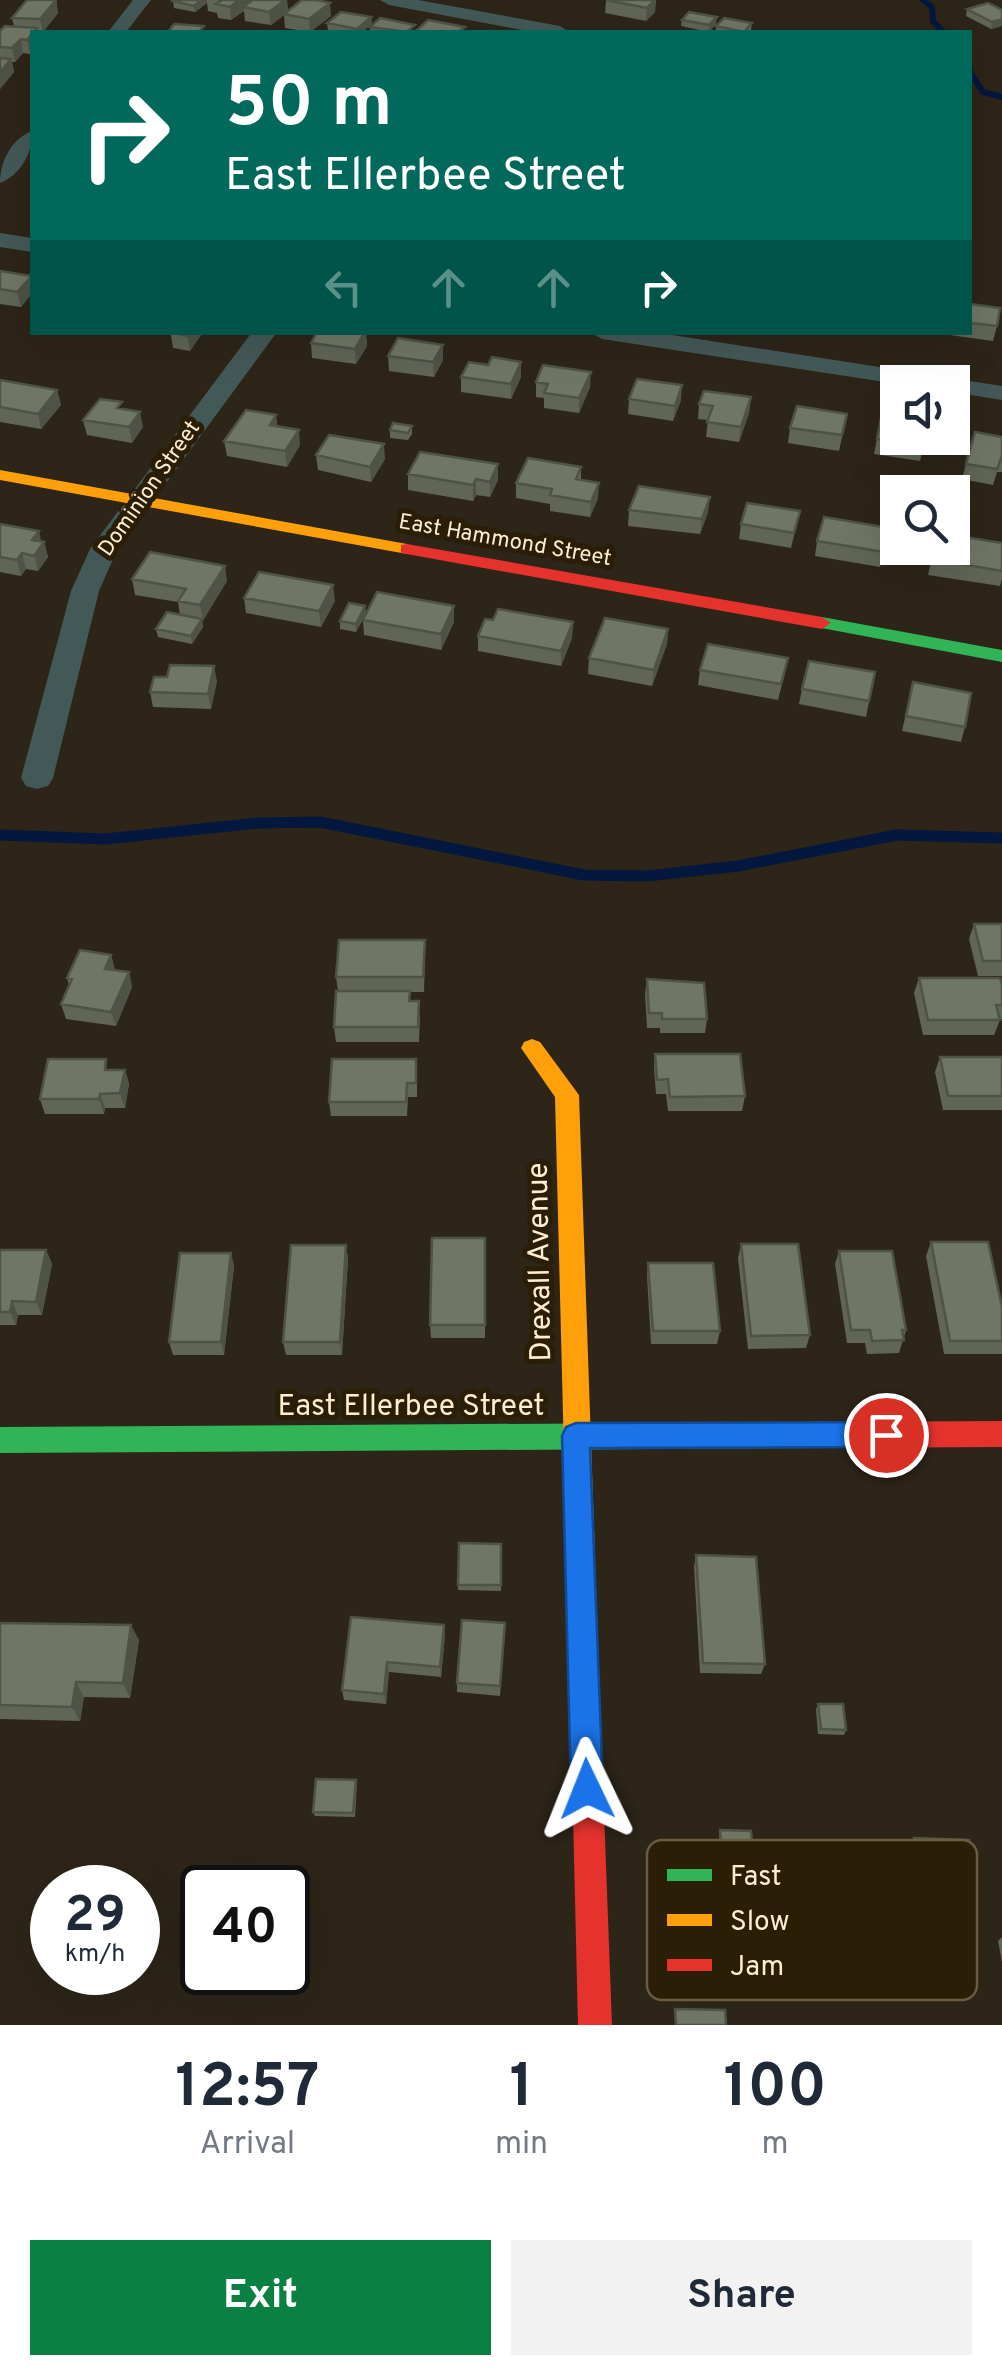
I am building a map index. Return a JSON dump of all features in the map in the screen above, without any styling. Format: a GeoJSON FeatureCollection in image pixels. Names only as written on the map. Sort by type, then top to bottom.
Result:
{"type":"FeatureCollection","features":[{"type":"Feature","properties":{"kind":"street"},"geometry":{"type":"LineString","coordinates":[[119,30],[142,0]]}},
{"type":"Feature","properties":{"kind":"street"},"geometry":{"type":"LineString","coordinates":[[389,0],[549,30]]}},
{"type":"Feature","properties":{"kind":"street"},"geometry":{"type":"LineString","coordinates":[[0,177],[30,140]]}},
{"type":"Feature","properties":{"kind":"street"},"geometry":{"type":"LineString","coordinates":[[0,240],[30,245]]}},
{"type":"Feature","properties":{"kind":"street","name":"Dominion Street"},"geometry":{"type":"LineString","coordinates":[[37,778],[85,591],[104,549],[262,335]]}},
{"type":"Feature","properties":{"kind":"street"},"geometry":{"type":"LineString","coordinates":[[622,335],[880,374]]}},
{"type":"Feature","properties":{"kind":"street"},"geometry":{"type":"LineString","coordinates":[[970,388],[1002,393]]}},
{"type":"Feature","properties":{"kind":"street","name":"East Hammond Street"},"geometry":{"type":"LineString","coordinates":[[0,475],[1002,656]]}},
{"type":"Feature","properties":{"kind":"street","name":"Drexall Avenue"},"geometry":{"type":"LineString","coordinates":[[532,1048],[567,1096],[594,2025]]}},
{"type":"Feature","properties":{"kind":"street","name":"East Ellerbee Street"},"geometry":{"type":"LineString","coordinates":[[0,1440],[1002,1434]]}},
{"type":"Feature","properties":{"kind":"building"},"geometry":{"type":"Polygon","coordinates":[[[27,0],[56,0],[40,19],[12,18],[27,0]]]}},
{"type":"Feature","properties":{"kind":"building"},"geometry":{"type":"Polygon","coordinates":[[[175,0],[201,0],[194,6],[175,0]]]}},
{"type":"Feature","properties":{"kind":"building"},"geometry":{"type":"Polygon","coordinates":[[[218,0],[239,0],[230,7],[216,4],[221,1],[218,0]]]}},
{"type":"Feature","properties":{"kind":"building"},"geometry":{"type":"Polygon","coordinates":[[[253,0],[285,0],[269,12],[243,7],[253,0]]]}},
{"type":"Feature","properties":{"kind":"building"},"geometry":{"type":"Polygon","coordinates":[[[302,0],[330,3],[309,19],[284,14],[302,0]]]}},
{"type":"Feature","properties":{"kind":"building"},"geometry":{"type":"Polygon","coordinates":[[[606,0],[655,0],[647,8],[606,0]]]}},
{"type":"Feature","properties":{"kind":"building"},"geometry":{"type":"Polygon","coordinates":[[[988,3],[1002,10],[1002,19],[992,22],[967,9],[988,3]]]}},
{"type":"Feature","properties":{"kind":"building"},"geometry":{"type":"Polygon","coordinates":[[[341,12],[371,17],[357,29],[327,23],[341,12]]]}},
{"type":"Feature","properties":{"kind":"building"},"geometry":{"type":"Polygon","coordinates":[[[689,12],[717,17],[709,25],[682,20],[689,12]]]}},
{"type":"Feature","properties":{"kind":"building"},"geometry":{"type":"Polygon","coordinates":[[[380,18],[415,25],[409,30],[370,27],[380,18]]]}},
{"type":"Feature","properties":{"kind":"building"},"geometry":{"type":"Polygon","coordinates":[[[724,18],[752,23],[746,30],[716,26],[724,18]]]}},
{"type":"Feature","properties":{"kind":"building"},"geometry":{"type":"Polygon","coordinates":[[[428,20],[465,27],[461,30],[417,30],[428,20]]]}},
{"type":"Feature","properties":{"kind":"building"},"geometry":{"type":"Polygon","coordinates":[[[174,24],[204,26],[201,30],[170,30],[174,24]]]}},
{"type":"Feature","properties":{"kind":"building"},"geometry":{"type":"Polygon","coordinates":[[[5,26],[37,28],[30,30],[27,40],[21,39],[12,48],[0,47],[0,31],[5,26]]]}},
{"type":"Feature","properties":{"kind":"building"},"geometry":{"type":"Polygon","coordinates":[[[0,58],[11,59],[0,72],[0,58]]]}},
{"type":"Feature","properties":{"kind":"building"},"geometry":{"type":"Polygon","coordinates":[[[0,271],[30,276],[17,292],[0,289],[0,271]]]}},
{"type":"Feature","properties":{"kind":"building"},"geometry":{"type":"Polygon","coordinates":[[[972,304],[1000,308],[997,326],[972,323],[972,304]]]}},
{"type":"Feature","properties":{"kind":"building"},"geometry":{"type":"Polygon","coordinates":[[[315,335],[363,335],[355,349],[311,343],[315,335]]]}},
{"type":"Feature","properties":{"kind":"building"},"geometry":{"type":"Polygon","coordinates":[[[398,338],[443,345],[433,362],[388,356],[398,338]]]}},
{"type":"Feature","properties":{"kind":"building"},"geometry":{"type":"Polygon","coordinates":[[[492,357],[521,362],[511,384],[461,377],[469,362],[488,365],[492,357]]]}},
{"type":"Feature","properties":{"kind":"building"},"geometry":{"type":"Polygon","coordinates":[[[543,365],[591,372],[579,398],[544,393],[548,384],[536,382],[543,365]]]}},
{"type":"Feature","properties":{"kind":"building"},"geometry":{"type":"Polygon","coordinates":[[[637,379],[682,385],[675,406],[629,399],[637,379]]]}},
{"type":"Feature","properties":{"kind":"building"},"geometry":{"type":"Polygon","coordinates":[[[0,380],[57,390],[38,414],[0,407],[0,380]]]}},
{"type":"Feature","properties":{"kind":"building"},"geometry":{"type":"Polygon","coordinates":[[[704,391],[751,397],[741,427],[707,422],[713,406],[699,404],[704,391]]]}},
{"type":"Feature","properties":{"kind":"building"},"geometry":{"type":"Polygon","coordinates":[[[100,399],[122,402],[117,408],[140,412],[129,427],[83,420],[100,399]]]}},
{"type":"Feature","properties":{"kind":"building"},"geometry":{"type":"Polygon","coordinates":[[[797,406],[847,414],[842,435],[790,428],[797,406]]]}},
{"type":"Feature","properties":{"kind":"building"},"geometry":{"type":"Polygon","coordinates":[[[246,410],[276,415],[270,425],[299,430],[285,451],[224,441],[246,410]]]}},
{"type":"Feature","properties":{"kind":"building"},"geometry":{"type":"Polygon","coordinates":[[[393,423],[412,426],[408,433],[390,430],[393,423]]]}},
{"type":"Feature","properties":{"kind":"building"},"geometry":{"type":"Polygon","coordinates":[[[975,432],[1002,437],[997,469],[966,464],[975,432]]]}},
{"type":"Feature","properties":{"kind":"building"},"geometry":{"type":"Polygon","coordinates":[[[329,435],[384,444],[370,467],[316,455],[329,435]]]}},
{"type":"Feature","properties":{"kind":"building"},"geometry":{"type":"Polygon","coordinates":[[[420,452],[498,464],[490,482],[476,479],[473,485],[408,474],[420,452]]]}},
{"type":"Feature","properties":{"kind":"building"},"geometry":{"type":"Polygon","coordinates":[[[528,458],[581,467],[576,479],[599,483],[591,502],[550,495],[552,489],[516,483],[528,458]]]}},
{"type":"Feature","properties":{"kind":"building"},"geometry":{"type":"Polygon","coordinates":[[[639,486],[710,497],[702,519],[629,510],[639,486]]]}},
{"type":"Feature","properties":{"kind":"building"},"geometry":{"type":"Polygon","coordinates":[[[747,503],[800,511],[794,533],[741,524],[747,503]]]}},
{"type":"Feature","properties":{"kind":"building"},"geometry":{"type":"Polygon","coordinates":[[[824,517],[880,526],[880,551],[817,541],[824,517]]]}},
{"type":"Feature","properties":{"kind":"building"},"geometry":{"type":"Polygon","coordinates":[[[0,524],[39,531],[32,540],[44,542],[34,556],[22,553],[17,560],[0,557],[0,524]]]}},
{"type":"Feature","properties":{"kind":"building"},"geometry":{"type":"Polygon","coordinates":[[[970,538],[1002,543],[1002,571],[967,565],[970,538]]]}},
{"type":"Feature","properties":{"kind":"building"},"geometry":{"type":"Polygon","coordinates":[[[150,552],[225,566],[200,605],[178,601],[186,589],[132,579],[150,552]]]}},
{"type":"Feature","properties":{"kind":"building"},"geometry":{"type":"Polygon","coordinates":[[[259,572],[333,585],[319,611],[244,598],[259,572]]]}},
{"type":"Feature","properties":{"kind":"building"},"geometry":{"type":"Polygon","coordinates":[[[377,592],[454,606],[441,634],[363,620],[377,592]]]}},
{"type":"Feature","properties":{"kind":"building"},"geometry":{"type":"Polygon","coordinates":[[[349,603],[365,606],[356,624],[340,621],[349,603]]]}},
{"type":"Feature","properties":{"kind":"building"},"geometry":{"type":"Polygon","coordinates":[[[498,609],[573,622],[561,651],[478,636],[485,619],[493,620],[498,609]]]}},
{"type":"Feature","properties":{"kind":"building"},"geometry":{"type":"Polygon","coordinates":[[[167,612],[202,619],[191,636],[156,629],[167,612]]]}},
{"type":"Feature","properties":{"kind":"building"},"geometry":{"type":"Polygon","coordinates":[[[605,618],[668,629],[654,670],[589,658],[605,618]]]}},
{"type":"Feature","properties":{"kind":"building"},"geometry":{"type":"Polygon","coordinates":[[[708,644],[788,658],[781,684],[700,670],[708,644]]]}},
{"type":"Feature","properties":{"kind":"building"},"geometry":{"type":"Polygon","coordinates":[[[809,661],[875,672],[869,701],[802,689],[809,661]]]}},
{"type":"Feature","properties":{"kind":"building"},"geometry":{"type":"Polygon","coordinates":[[[170,665],[214,666],[208,694],[150,692],[154,677],[167,677],[170,665]]]}},
{"type":"Feature","properties":{"kind":"building"},"geometry":{"type":"Polygon","coordinates":[[[913,682],[971,693],[965,727],[906,716],[913,682]]]}},
{"type":"Feature","properties":{"kind":"building"},"geometry":{"type":"Polygon","coordinates":[[[974,924],[1002,924],[1002,961],[983,961],[974,924]]]}},
{"type":"Feature","properties":{"kind":"building"},"geometry":{"type":"Polygon","coordinates":[[[339,940],[425,940],[423,977],[336,977],[339,940]]]}},
{"type":"Feature","properties":{"kind":"building"},"geometry":{"type":"Polygon","coordinates":[[[80,950],[111,955],[105,969],[129,972],[111,1012],[61,1004],[80,950]]]}},
{"type":"Feature","properties":{"kind":"building"},"geometry":{"type":"Polygon","coordinates":[[[919,978],[1000,978],[1002,1005],[996,1005],[1000,1020],[928,1020],[919,978]]]}},
{"type":"Feature","properties":{"kind":"building"},"geometry":{"type":"Polygon","coordinates":[[[647,979],[704,983],[707,1019],[662,1019],[662,1013],[649,1013],[647,979]]]}},
{"type":"Feature","properties":{"kind":"building"},"geometry":{"type":"Polygon","coordinates":[[[336,991],[410,991],[409,1001],[419,1001],[418,1027],[334,1027],[336,991]]]}},
{"type":"Feature","properties":{"kind":"building"},"geometry":{"type":"Polygon","coordinates":[[[655,1054],[740,1054],[745,1096],[670,1097],[668,1079],[657,1080],[655,1054]]]}},
{"type":"Feature","properties":{"kind":"building"},"geometry":{"type":"Polygon","coordinates":[[[940,1057],[1002,1057],[1002,1096],[948,1096],[940,1057]]]}},
{"type":"Feature","properties":{"kind":"building"},"geometry":{"type":"Polygon","coordinates":[[[48,1059],[106,1059],[105,1070],[125,1070],[120,1093],[100,1094],[99,1099],[40,1099],[48,1059]]]}},
{"type":"Feature","properties":{"kind":"building"},"geometry":{"type":"Polygon","coordinates":[[[332,1059],[416,1059],[416,1083],[407,1083],[406,1102],[329,1102],[332,1059]]]}},
{"type":"Feature","properties":{"kind":"building"},"geometry":{"type":"Polygon","coordinates":[[[432,1238],[485,1238],[485,1325],[430,1325],[432,1238]]]}},
{"type":"Feature","properties":{"kind":"building"},"geometry":{"type":"Polygon","coordinates":[[[931,1242],[988,1242],[1002,1307],[1002,1341],[950,1341],[931,1242]]]}},
{"type":"Feature","properties":{"kind":"building"},"geometry":{"type":"Polygon","coordinates":[[[741,1244],[798,1244],[810,1335],[751,1336],[741,1244]]]}},
{"type":"Feature","properties":{"kind":"building"},"geometry":{"type":"Polygon","coordinates":[[[291,1245],[346,1245],[340,1342],[283,1342],[291,1245]]]}},
{"type":"Feature","properties":{"kind":"building"},"geometry":{"type":"Polygon","coordinates":[[[0,1250],[46,1250],[36,1302],[12,1301],[10,1312],[0,1312],[0,1250]]]}},
{"type":"Feature","properties":{"kind":"building"},"geometry":{"type":"Polygon","coordinates":[[[839,1251],[892,1251],[906,1330],[902,1330],[904,1340],[872,1341],[870,1330],[851,1330],[839,1251]]]}},
{"type":"Feature","properties":{"kind":"building"},"geometry":{"type":"Polygon","coordinates":[[[180,1253],[231,1253],[221,1342],[169,1342],[180,1253]]]}},
{"type":"Feature","properties":{"kind":"building"},"geometry":{"type":"Polygon","coordinates":[[[648,1263],[713,1263],[720,1331],[653,1331],[648,1263]]]}},
{"type":"Feature","properties":{"kind":"building"},"geometry":{"type":"Polygon","coordinates":[[[459,1543],[501,1544],[501,1585],[458,1585],[459,1543]]]}},
{"type":"Feature","properties":{"kind":"building"},"geometry":{"type":"Polygon","coordinates":[[[696,1555],[756,1557],[765,1664],[703,1663],[696,1555]]]}},
{"type":"Feature","properties":{"kind":"building"},"geometry":{"type":"Polygon","coordinates":[[[351,1617],[444,1625],[440,1667],[387,1662],[384,1694],[342,1690],[351,1617]]]}},
{"type":"Feature","properties":{"kind":"building"},"geometry":{"type":"Polygon","coordinates":[[[462,1620],[505,1623],[500,1686],[457,1683],[462,1620]]]}},
{"type":"Feature","properties":{"kind":"building"},"geometry":{"type":"Polygon","coordinates":[[[0,1623],[131,1625],[123,1683],[76,1682],[72,1707],[0,1705],[0,1623]]]}},
{"type":"Feature","properties":{"kind":"building"},"geometry":{"type":"Polygon","coordinates":[[[818,1704],[843,1704],[846,1730],[821,1729],[818,1704]]]}},
{"type":"Feature","properties":{"kind":"building"},"geometry":{"type":"Polygon","coordinates":[[[316,1779],[356,1780],[353,1813],[313,1812],[316,1779]]]}},
{"type":"Feature","properties":{"kind":"building"},"geometry":{"type":"Polygon","coordinates":[[[720,1830],[751,1831],[752,1840],[721,1840],[720,1830]]]}},
{"type":"Feature","properties":{"kind":"building"},"geometry":{"type":"Polygon","coordinates":[[[675,2009],[725,2010],[726,2025],[676,2025],[675,2009]]]}},
{"type":"Feature","properties":{"kind":"waterway"},"geometry":{"type":"LineString","coordinates":[[923,0],[932,7],[933,21],[941,30]]}},
{"type":"Feature","properties":{"kind":"waterway"},"geometry":{"type":"LineString","coordinates":[[972,75],[983,92],[1002,97]]}},
{"type":"Feature","properties":{"kind":"waterway"},"geometry":{"type":"LineString","coordinates":[[0,835],[105,839],[259,823],[320,822],[584,875],[647,876],[738,866],[897,835],[1002,838]]}},
{"type":"Feature","properties":{"kind":"traffic: fast"},"geometry":{"type":"LineString","coordinates":[[822,623],[1002,656]]}},
{"type":"Feature","properties":{"kind":"traffic: fast"},"geometry":{"type":"LineString","coordinates":[[0,1440],[814,1435]]}},
{"type":"Feature","properties":{"kind":"traffic: slow"},"geometry":{"type":"LineString","coordinates":[[0,475],[407,549]]}},
{"type":"Feature","properties":{"kind":"traffic: slow"},"geometry":{"type":"LineString","coordinates":[[532,1048],[567,1095],[586,1732]]}},
{"type":"Feature","properties":{"kind":"traffic: jam"},"geometry":{"type":"LineString","coordinates":[[407,549],[822,623]]}},
{"type":"Feature","properties":{"kind":"traffic: jam"},"geometry":{"type":"LineString","coordinates":[[814,1435],[1002,1434]]}},
{"type":"Feature","properties":{"kind":"traffic: jam"},"geometry":{"type":"LineString","coordinates":[[586,1732],[595,2025]]}},
{"type":"Feature","properties":{"kind":"route"},"geometry":{"type":"LineString","coordinates":[[587,1789],[576,1436],[886,1435]]}}]}
